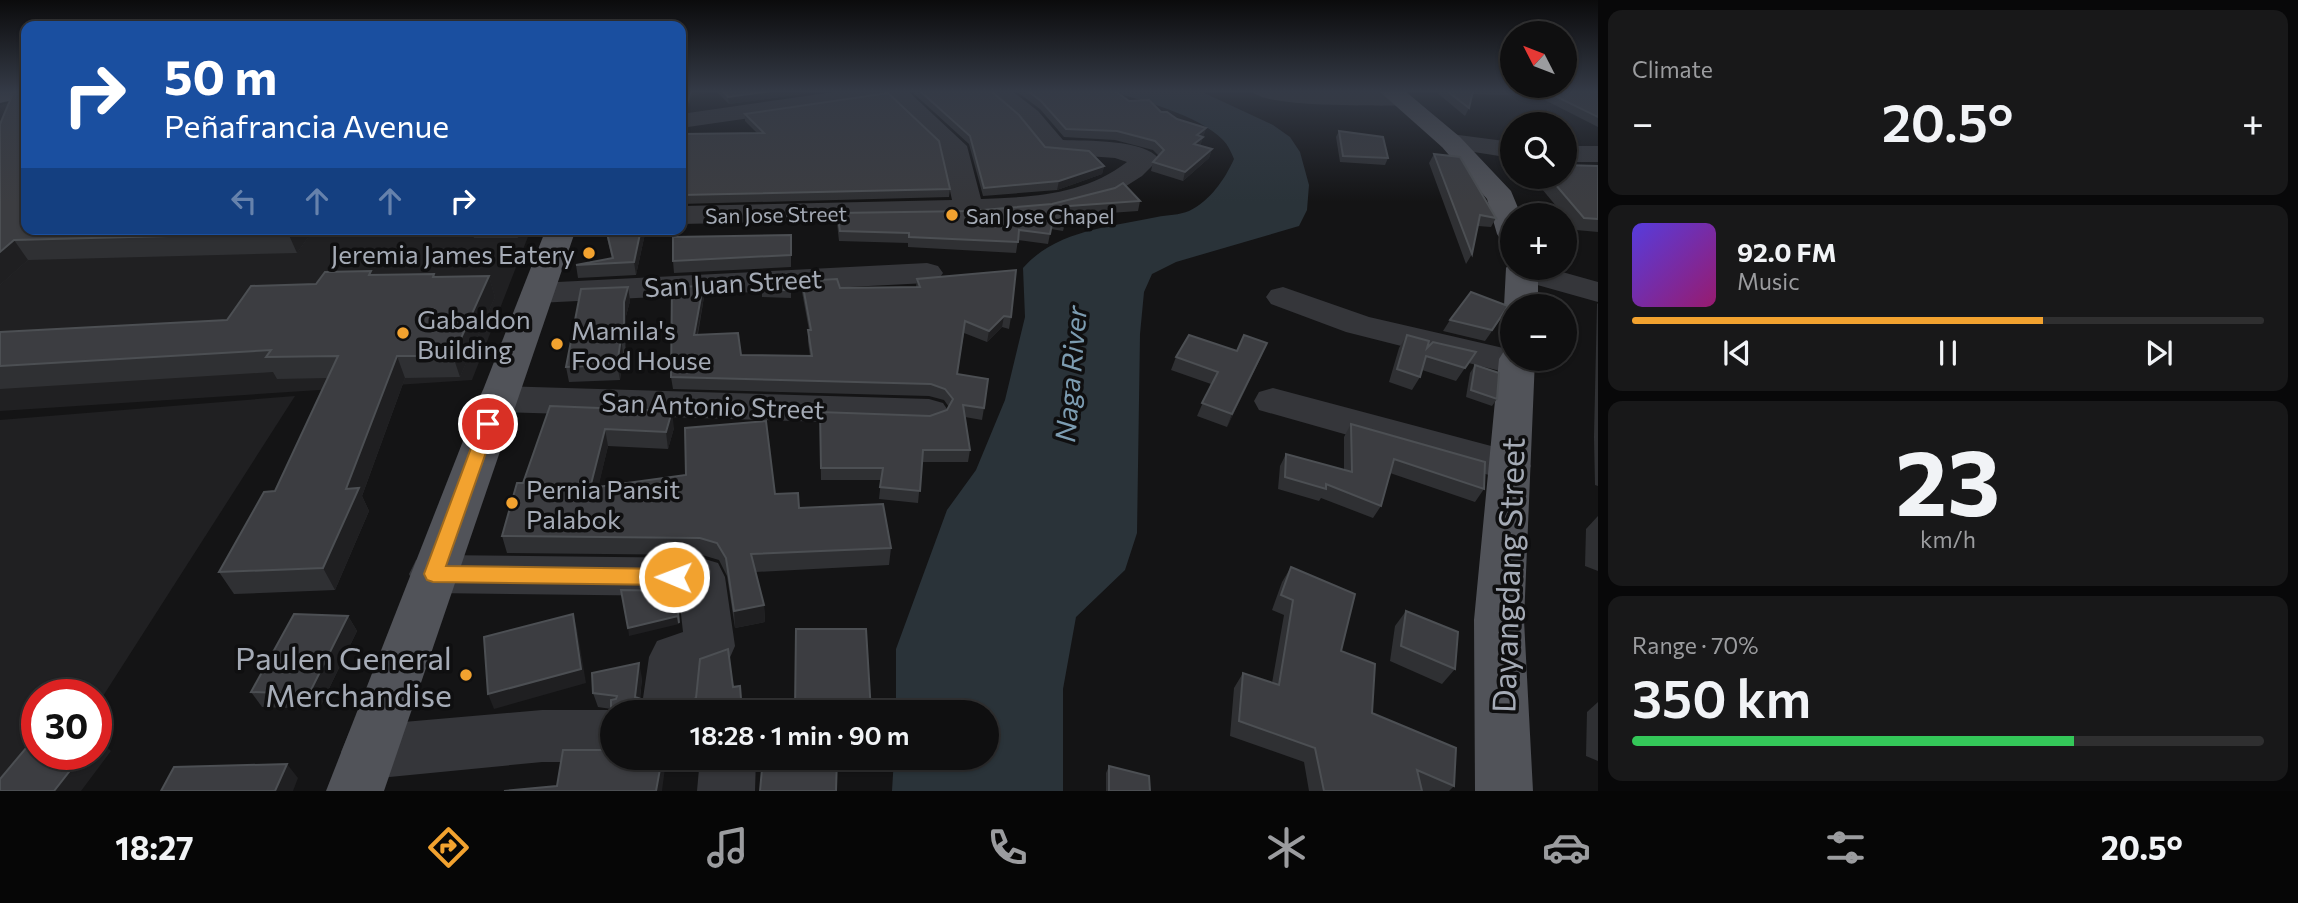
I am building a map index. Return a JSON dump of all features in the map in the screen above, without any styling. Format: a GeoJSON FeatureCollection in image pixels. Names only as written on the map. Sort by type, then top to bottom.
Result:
{"type":"FeatureCollection","features":[{"type":"Feature","properties":{"kind":"main road"},"geometry":{"type":"LineString","coordinates":[[1435,128],[1451,142],[1501,197],[1503,203]]}},
{"type":"Feature","properties":{"kind":"main road"},"geometry":{"type":"LineString","coordinates":[[362,772],[559,235]]}},
{"type":"Feature","properties":{"kind":"main road","name":"Dayangdang Street"},"geometry":{"type":"LineString","coordinates":[[1504,791],[1499,620],[1516,371]]}},
{"type":"Feature","properties":{"kind":"street"},"geometry":{"type":"LineString","coordinates":[[934,128],[954,146],[969,209]]}},
{"type":"Feature","properties":{"kind":"street","name":"San Jose Street"},"geometry":{"type":"LineString","coordinates":[[686,215],[969,209],[1086,195],[1105,187],[1146,159],[1118,150],[1055,147],[1039,128]]}},
{"type":"Feature","properties":{"kind":"street"},"geometry":{"type":"LineString","coordinates":[[1451,142],[1500,148]]}},
{"type":"Feature","properties":{"kind":"street"},"geometry":{"type":"LineString","coordinates":[[1577,154],[1598,154]]}},
{"type":"Feature","properties":{"kind":"street","name":"San Juan Street"},"geometry":{"type":"LineString","coordinates":[[538,293],[927,274]]}},
{"type":"Feature","properties":{"kind":"street"},"geometry":{"type":"LineString","coordinates":[[1559,280],[1598,292]]}},
{"type":"Feature","properties":{"kind":"street"},"geometry":{"type":"LineString","coordinates":[[1283,297],[1358,325],[1500,357]]}},
{"type":"Feature","properties":{"kind":"street","name":"San Antonio Street"},"geometry":{"type":"LineString","coordinates":[[497,399],[929,412]]}},
{"type":"Feature","properties":{"kind":"street"},"geometry":{"type":"LineString","coordinates":[[1273,401],[1510,466]]}},
{"type":"Feature","properties":{"kind":"street"},"geometry":{"type":"LineString","coordinates":[[433,574],[701,577],[710,646],[675,657],[670,700]]}},
{"type":"Feature","properties":{"kind":"street"},"geometry":{"type":"LineString","coordinates":[[362,772],[542,736],[600,736]]}},
{"type":"Feature","properties":{"kind":"street"},"geometry":{"type":"LineString","coordinates":[[726,791],[727,770]]}},
{"type":"Feature","properties":{"kind":"shaded area"},"geometry":{"type":"Polygon","coordinates":[[[0,128],[20,128],[21,235],[529,235],[472,380],[0,411],[0,128]]]}},
{"type":"Feature","properties":{"kind":"shaded area"},"geometry":{"type":"Polygon","coordinates":[[[295,396],[112,682],[112,679],[21,679],[21,770],[0,791],[0,420],[295,396]]]}},
{"type":"Feature","properties":{"kind":"water","name":"Naga River"},"geometry":{"type":"Polygon","coordinates":[[[1208,128],[1277,128],[1290,137],[1300,152],[1309,185],[1307,210],[1299,226],[1176,262],[1152,274],[1144,292],[1140,334],[1137,533],[1125,570],[1076,617],[1063,689],[1063,791],[892,791],[893,770],[999,770],[999,700],[896,700],[896,649],[947,510],[976,470],[1005,400],[1025,317],[1023,268],[1051,245],[1085,232],[1178,214],[1197,207],[1216,189],[1234,159],[1223,140],[1208,128]]]}},
{"type":"Feature","properties":{"kind":"building"},"geometry":{"type":"Polygon","coordinates":[[[0,128],[21,128],[21,235],[210,235],[14,240],[0,252],[0,128]]]}},
{"type":"Feature","properties":{"kind":"building"},"geometry":{"type":"Polygon","coordinates":[[[759,128],[925,128],[939,141],[950,189],[686,195],[686,134],[764,133],[759,128]]]}},
{"type":"Feature","properties":{"kind":"building"},"geometry":{"type":"Polygon","coordinates":[[[961,128],[1029,128],[1045,147],[1089,151],[1104,166],[1059,181],[984,188],[970,136],[961,128]]]}},
{"type":"Feature","properties":{"kind":"building"},"geometry":{"type":"Polygon","coordinates":[[[1206,128],[1197,135],[1203,137],[1194,144],[1212,149],[1185,172],[1153,162],[1164,150],[1155,141],[1117,131],[1066,129],[1206,128]]]}},
{"type":"Feature","properties":{"kind":"building"},"geometry":{"type":"Polygon","coordinates":[[[1339,131],[1383,137],[1388,158],[1343,156],[1339,131]]]}},
{"type":"Feature","properties":{"kind":"building"},"geometry":{"type":"Polygon","coordinates":[[[1434,154],[1460,157],[1496,218],[1480,215],[1472,254],[1434,154]]]}},
{"type":"Feature","properties":{"kind":"building"},"geometry":{"type":"Polygon","coordinates":[[[1577,165],[1598,166],[1598,219],[1584,218],[1577,210],[1577,203],[1571,203],[1559,189],[1577,189],[1577,165]]]}},
{"type":"Feature","properties":{"kind":"building"},"geometry":{"type":"Polygon","coordinates":[[[1123,183],[1140,201],[1069,206],[1065,221],[1053,219],[1050,234],[1019,230],[1018,242],[909,237],[909,233],[840,231],[837,213],[971,211],[1052,204],[1115,188],[1123,183]]]}},
{"type":"Feature","properties":{"kind":"building"},"geometry":{"type":"Polygon","coordinates":[[[607,235],[640,235],[634,262],[576,265],[613,258],[607,235]]]}},
{"type":"Feature","properties":{"kind":"building"},"geometry":{"type":"Polygon","coordinates":[[[791,235],[791,255],[673,261],[673,237],[791,235]]]}},
{"type":"Feature","properties":{"kind":"building"},"geometry":{"type":"Polygon","coordinates":[[[1016,270],[1011,317],[1004,316],[989,331],[965,321],[957,374],[988,379],[984,408],[963,405],[970,450],[923,450],[920,491],[880,487],[883,468],[821,468],[820,412],[930,416],[947,410],[953,399],[945,389],[931,384],[671,377],[672,287],[703,286],[694,335],[738,333],[741,355],[812,356],[808,330],[811,330],[802,281],[837,279],[840,288],[920,287],[917,279],[1016,270]]]}},
{"type":"Feature","properties":{"kind":"building"},"geometry":{"type":"Polygon","coordinates":[[[371,271],[369,275],[489,276],[453,356],[397,356],[346,489],[359,488],[323,568],[219,572],[264,492],[275,491],[338,356],[266,357],[271,350],[0,366],[0,332],[227,320],[251,286],[316,284],[325,272],[371,271]]]}},
{"type":"Feature","properties":{"kind":"building"},"geometry":{"type":"Polygon","coordinates":[[[791,285],[791,290],[761,290],[762,287],[791,285]]]}},
{"type":"Feature","properties":{"kind":"building"},"geometry":{"type":"Polygon","coordinates":[[[628,287],[624,302],[624,338],[621,338],[617,365],[566,367],[581,289],[628,287]]]}},
{"type":"Feature","properties":{"kind":"building"},"geometry":{"type":"Polygon","coordinates":[[[1471,292],[1500,303],[1500,318],[1492,330],[1450,320],[1471,292]]]}},
{"type":"Feature","properties":{"kind":"building"},"geometry":{"type":"Polygon","coordinates":[[[1189,335],[1237,351],[1244,335],[1267,343],[1232,414],[1202,403],[1218,372],[1176,357],[1189,335]]]}},
{"type":"Feature","properties":{"kind":"building"},"geometry":{"type":"Polygon","coordinates":[[[1407,335],[1429,341],[1427,348],[1433,342],[1476,352],[1465,368],[1426,356],[1420,377],[1397,369],[1407,335]]]}},
{"type":"Feature","properties":{"kind":"building"},"geometry":{"type":"Polygon","coordinates":[[[1475,365],[1499,373],[1497,399],[1471,390],[1475,365]]]}},
{"type":"Feature","properties":{"kind":"building"},"geometry":{"type":"Polygon","coordinates":[[[550,406],[672,411],[666,432],[605,429],[590,488],[686,475],[685,428],[766,421],[775,494],[798,493],[799,508],[883,504],[891,548],[751,554],[764,605],[734,611],[726,558],[717,543],[700,538],[502,536],[517,483],[523,483],[550,406]]]}},
{"type":"Feature","properties":{"kind":"building"},"geometry":{"type":"Polygon","coordinates":[[[1351,424],[1485,462],[1484,489],[1394,459],[1381,506],[1326,484],[1326,489],[1285,477],[1286,454],[1352,472],[1351,424]]]}},
{"type":"Feature","properties":{"kind":"building"},"geometry":{"type":"Polygon","coordinates":[[[1291,567],[1355,594],[1341,651],[1375,664],[1372,713],[1456,748],[1454,786],[1417,770],[1422,791],[1324,791],[1315,748],[1239,721],[1243,673],[1279,685],[1293,600],[1281,595],[1291,567]]]}},
{"type":"Feature","properties":{"kind":"building"},"geometry":{"type":"Polygon","coordinates":[[[621,590],[676,591],[679,623],[678,616],[628,628],[621,590]]]}},
{"type":"Feature","properties":{"kind":"building"},"geometry":{"type":"Polygon","coordinates":[[[1406,611],[1458,632],[1455,669],[1401,646],[1406,611]]]}},
{"type":"Feature","properties":{"kind":"building"},"geometry":{"type":"Polygon","coordinates":[[[294,614],[348,616],[309,694],[251,692],[294,614]]]}},
{"type":"Feature","properties":{"kind":"building"},"geometry":{"type":"Polygon","coordinates":[[[573,614],[581,669],[488,694],[484,637],[573,614]]]}},
{"type":"Feature","properties":{"kind":"building"},"geometry":{"type":"Polygon","coordinates":[[[796,629],[866,629],[870,700],[795,700],[796,629]]]}},
{"type":"Feature","properties":{"kind":"building"},"geometry":{"type":"Polygon","coordinates":[[[728,649],[733,687],[740,686],[741,700],[692,700],[696,698],[700,659],[728,649]]]}},
{"type":"Feature","properties":{"kind":"building"},"geometry":{"type":"Polygon","coordinates":[[[639,663],[635,697],[644,700],[611,700],[617,696],[593,693],[592,673],[639,663]]]}},
{"type":"Feature","properties":{"kind":"building"},"geometry":{"type":"Polygon","coordinates":[[[563,750],[600,750],[600,770],[660,770],[656,791],[504,791],[557,786],[563,750]]]}},
{"type":"Feature","properties":{"kind":"building"},"geometry":{"type":"Polygon","coordinates":[[[21,754],[21,770],[70,770],[54,791],[0,791],[0,779],[21,754]]]}},
{"type":"Feature","properties":{"kind":"building"},"geometry":{"type":"Polygon","coordinates":[[[287,764],[275,791],[161,791],[174,767],[287,764]]]}},
{"type":"Feature","properties":{"kind":"building"},"geometry":{"type":"Polygon","coordinates":[[[1109,766],[1149,776],[1150,791],[1109,791],[1109,766]]]}},
{"type":"Feature","properties":{"kind":"building"},"geometry":{"type":"Polygon","coordinates":[[[762,770],[837,770],[836,791],[760,791],[762,770]]]}},
{"type":"Feature","properties":{"kind":"place","name":"San Jose Chapel"},"geometry":{"type":"Point","coordinates":[952,215]}},
{"type":"Feature","properties":{"kind":"place","name":"Jeremia James Eatery"},"geometry":{"type":"Point","coordinates":[589,253]}},
{"type":"Feature","properties":{"kind":"place","name":"Gabaldon Building"},"geometry":{"type":"Point","coordinates":[403,333]}},
{"type":"Feature","properties":{"kind":"place","name":"Mamila's Food House"},"geometry":{"type":"Point","coordinates":[557,344]}},
{"type":"Feature","properties":{"kind":"place","name":"Pernia Pansit Palabok"},"geometry":{"type":"Point","coordinates":[512,503]}},
{"type":"Feature","properties":{"kind":"place","name":"Paulen General Merchandise"},"geometry":{"type":"Point","coordinates":[466,675]}},
{"type":"Feature","properties":{"kind":"route"},"geometry":{"type":"LineString","coordinates":[[488,424],[433,574],[674,577]]}}]}
